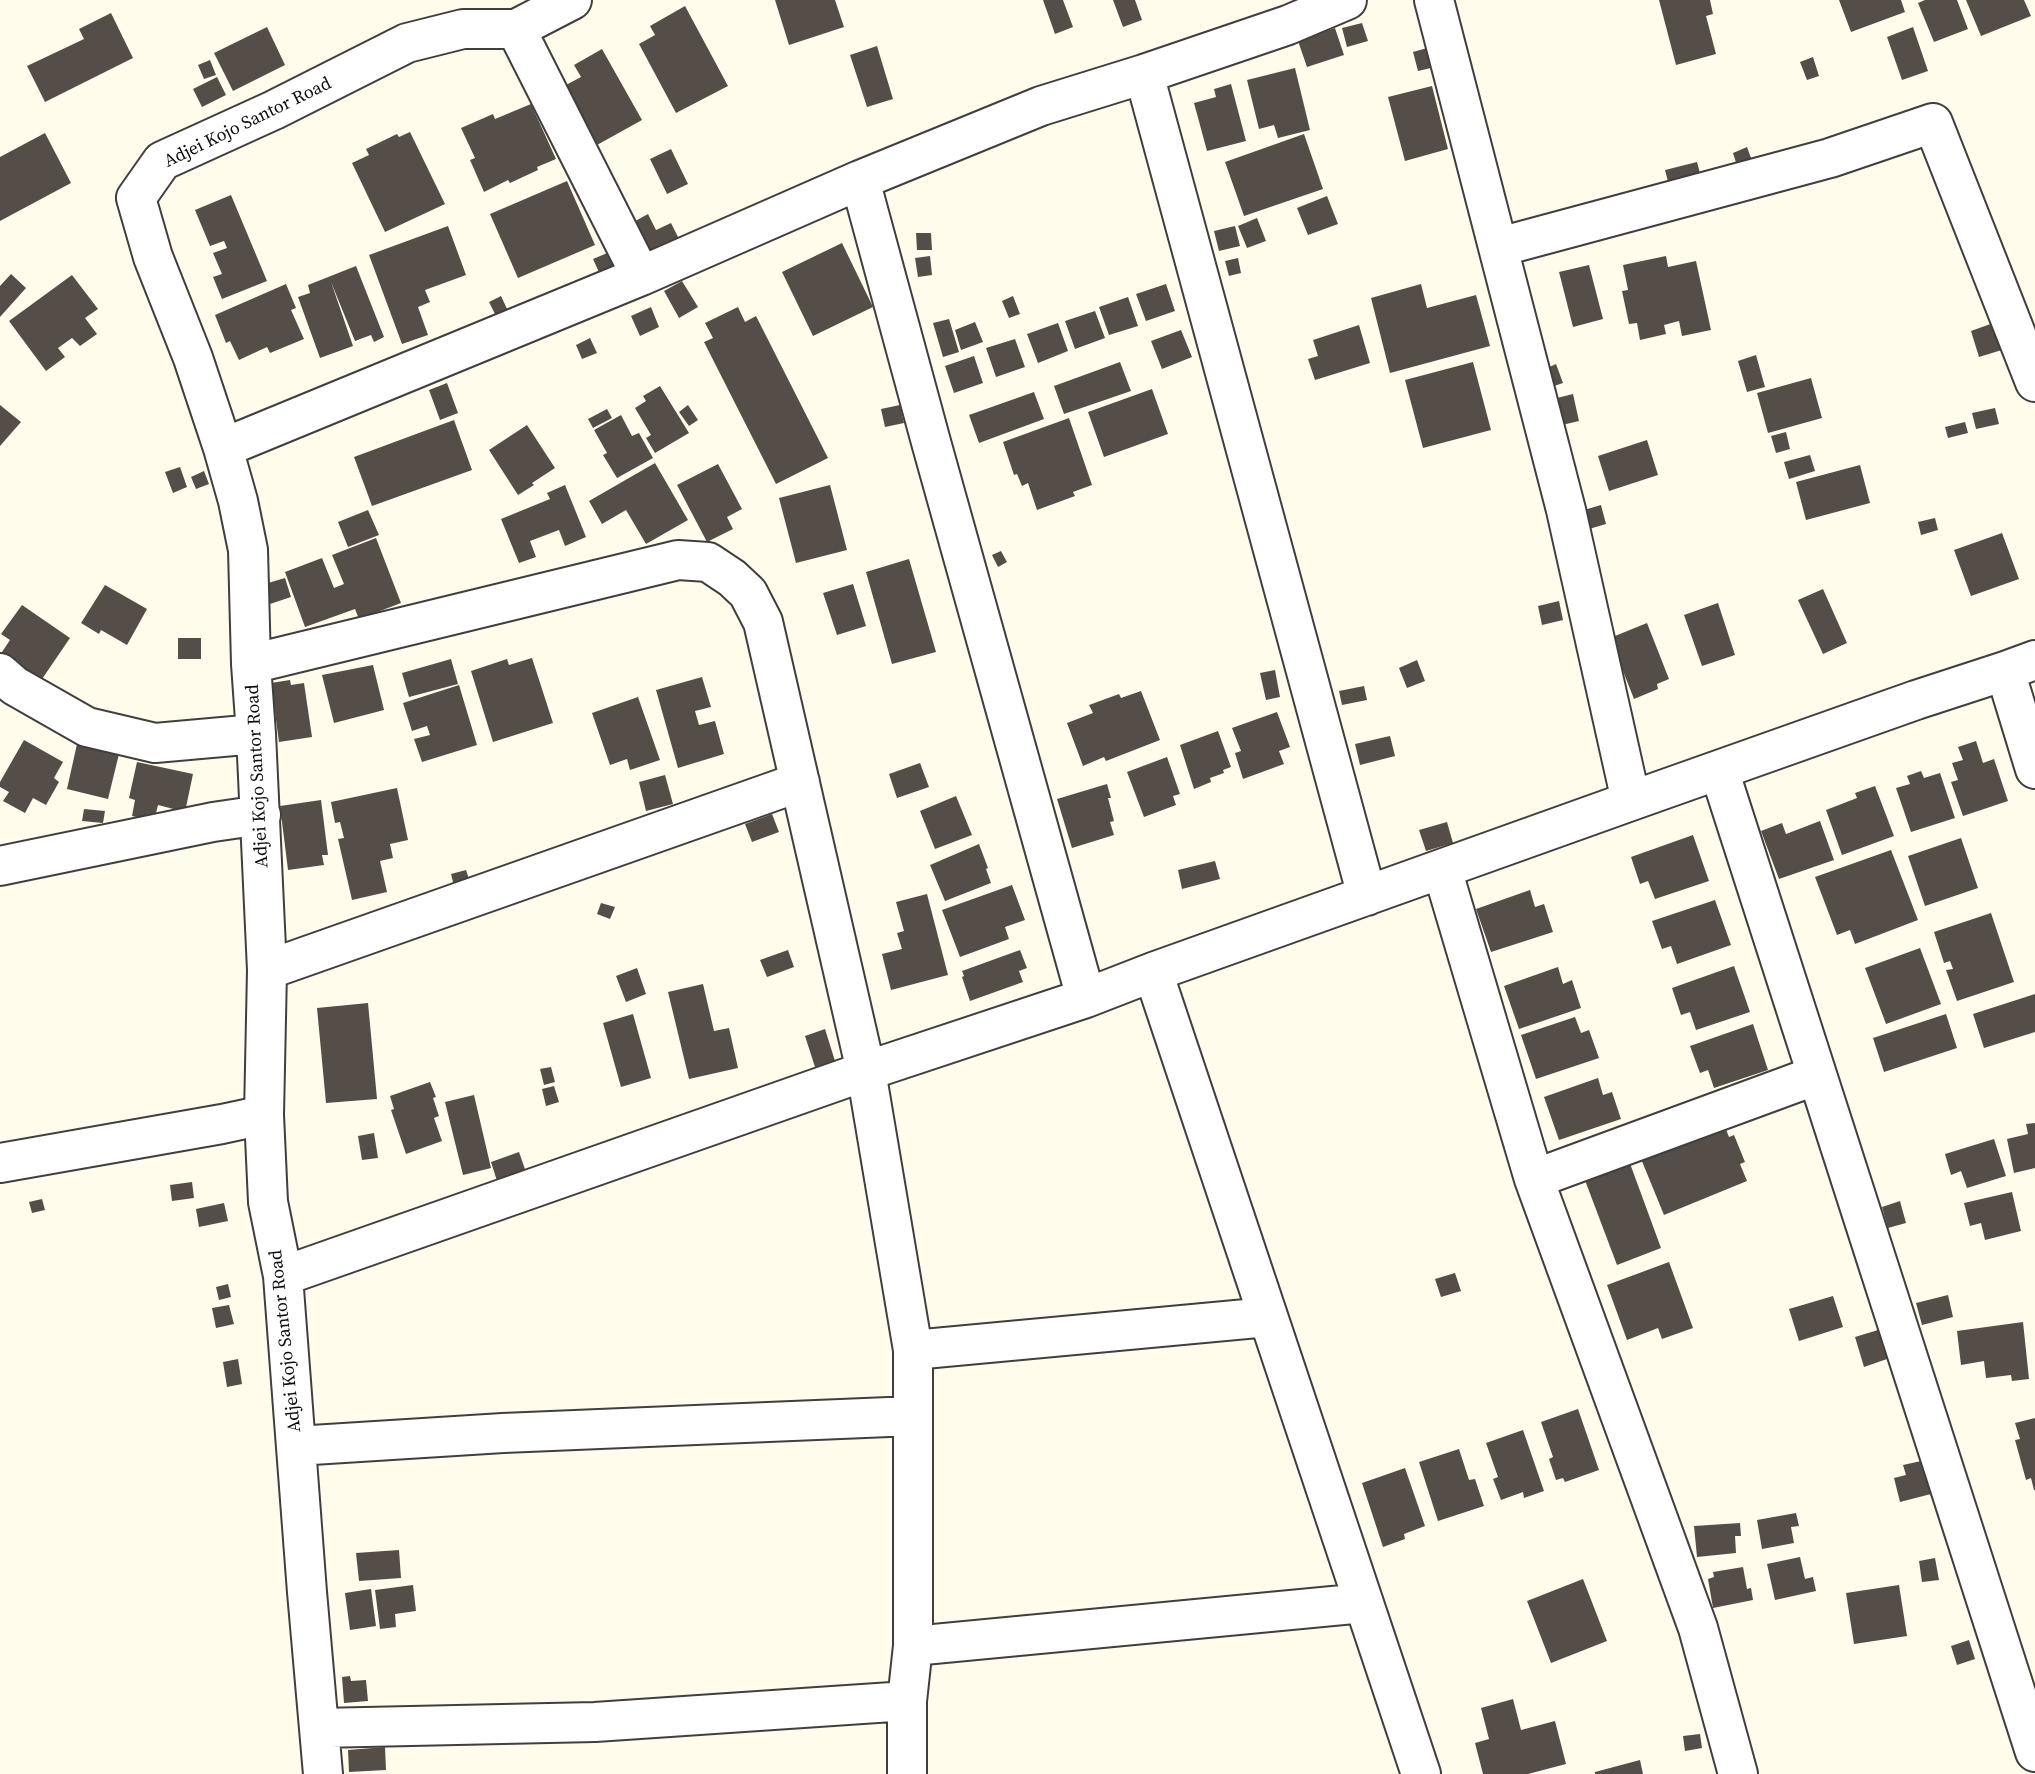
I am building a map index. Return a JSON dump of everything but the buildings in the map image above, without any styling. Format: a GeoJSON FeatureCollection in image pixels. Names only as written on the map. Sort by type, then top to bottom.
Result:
{"type":"FeatureCollection","features":[{"type":"Feature","properties":{"kind":"street"},"geometry":{"type":"LineString","coordinates":[[459,14],[516,29],[572,0]]}},
{"type":"Feature","properties":{"kind":"street"},"geometry":{"type":"LineString","coordinates":[[223,448],[641,276],[860,180],[1041,106],[1287,25],[1348,0]]}},
{"type":"Feature","properties":{"kind":"street"},"geometry":{"type":"LineString","coordinates":[[1434,0],[1566,510],[1631,801]]}},
{"type":"Feature","properties":{"kind":"street","name":"Adjei Kojo Santor Road"},"geometry":{"type":"LineString","coordinates":[[323,1774],[283,1276],[268,1202],[264,1115],[267,970],[261,815],[251,664],[248,550],[223,448],[193,358],[153,257],[136,198],[162,161],[274,110],[459,14]]}},
{"type":"Feature","properties":{"kind":"street"},"geometry":{"type":"LineString","coordinates":[[516,29],[641,276]]}},
{"type":"Feature","properties":{"kind":"street"},"geometry":{"type":"LineString","coordinates":[[1144,74],[1367,896]]}},
{"type":"Feature","properties":{"kind":"street"},"geometry":{"type":"LineString","coordinates":[[1499,247],[1830,158],[1933,123],[2035,382]]}},
{"type":"Feature","properties":{"kind":"street"},"geometry":{"type":"LineString","coordinates":[[860,180],[1086,999]]}},
{"type":"Feature","properties":{"kind":"street"},"geometry":{"type":"LineString","coordinates":[[251,664],[678,560],[708,562],[748,593],[763,622],[866,1071],[913,1350],[913,1646],[907,1702],[907,1774]]}},
{"type":"Feature","properties":{"kind":"street"},"geometry":{"type":"LineString","coordinates":[[283,1276],[866,1071],[1086,999],[1153,972],[1631,801],[2020,666],[2035,769]]}},
{"type":"Feature","properties":{"kind":"street"},"geometry":{"type":"LineString","coordinates":[[0,673],[15,686],[87,727],[155,743],[256,734]]}},
{"type":"Feature","properties":{"kind":"street"},"geometry":{"type":"LineString","coordinates":[[1719,770],[2035,1752]]}},
{"type":"Feature","properties":{"kind":"street"},"geometry":{"type":"LineString","coordinates":[[267,970],[800,782]]}},
{"type":"Feature","properties":{"kind":"street"},"geometry":{"type":"LineString","coordinates":[[0,866],[213,822],[261,815]]}},
{"type":"Feature","properties":{"kind":"street"},"geometry":{"type":"LineString","coordinates":[[1442,869],[1534,1179],[1698,1628],[1738,1774]]}},
{"type":"Feature","properties":{"kind":"street"},"geometry":{"type":"LineString","coordinates":[[1153,972],[1421,1774]]}},
{"type":"Feature","properties":{"kind":"street"},"geometry":{"type":"LineString","coordinates":[[1534,1179],[1817,1075]]}},
{"type":"Feature","properties":{"kind":"street"},"geometry":{"type":"LineString","coordinates":[[0,1163],[264,1115]]}},
{"type":"Feature","properties":{"kind":"street"},"geometry":{"type":"LineString","coordinates":[[913,1350],[1268,1317]]}},
{"type":"Feature","properties":{"kind":"street"},"geometry":{"type":"LineString","coordinates":[[296,1446],[517,1433],[913,1416]]}},
{"type":"Feature","properties":{"kind":"street"},"geometry":{"type":"LineString","coordinates":[[913,1646],[1364,1603]]}},
{"type":"Feature","properties":{"kind":"street"},"geometry":{"type":"LineString","coordinates":[[319,1728],[595,1721],[907,1702]]}}]}
